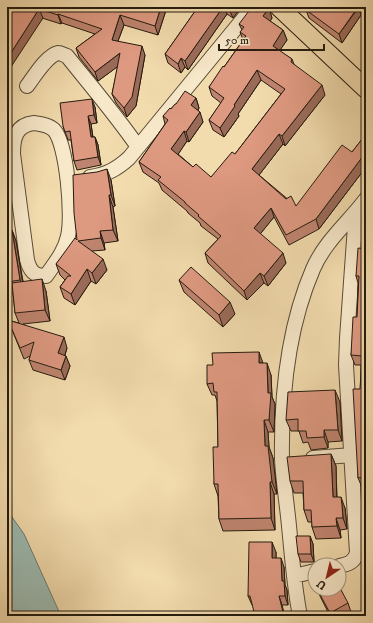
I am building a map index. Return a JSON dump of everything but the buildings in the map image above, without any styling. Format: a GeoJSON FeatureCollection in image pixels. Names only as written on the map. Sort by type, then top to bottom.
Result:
{"type":"FeatureCollection","features":[{"type":"Feature","properties":{"kind":"main road"},"geometry":{"type":"LineString","coordinates":[[279,7],[366,89]]}},
{"type":"Feature","properties":{"kind":"street"},"geometry":{"type":"LineString","coordinates":[[68,179],[101,175],[120,166],[138,147],[253,7]]}},
{"type":"Feature","properties":{"kind":"street"},"geometry":{"type":"LineString","coordinates":[[27,86],[50,58],[58,53],[67,56],[103,102],[118,118],[138,147]]}},
{"type":"Feature","properties":{"kind":"street"},"geometry":{"type":"LineString","coordinates":[[34,123],[48,126],[58,136],[68,179],[70,226],[68,236],[64,249],[46,276],[39,276],[29,267],[27,260],[10,154],[14,138],[23,126],[34,123]]}},
{"type":"Feature","properties":{"kind":"street"},"geometry":{"type":"LineString","coordinates":[[300,616],[294,576],[282,461],[286,378],[291,344],[313,268],[334,235],[366,199]]}},
{"type":"Feature","properties":{"kind":"street"},"geometry":{"type":"LineString","coordinates":[[347,564],[352,563],[357,553],[346,365],[356,212]]}},
{"type":"Feature","properties":{"kind":"street"},"geometry":{"type":"LineString","coordinates":[[282,461],[352,455]]}},
{"type":"Feature","properties":{"kind":"street"},"geometry":{"type":"LineString","coordinates":[[294,576],[307,574]]}},
{"type":"Feature","properties":{"kind":"water"},"geometry":{"type":"Polygon","coordinates":[[[7,510],[24,534],[61,616],[7,616],[7,510]]]}}]}
